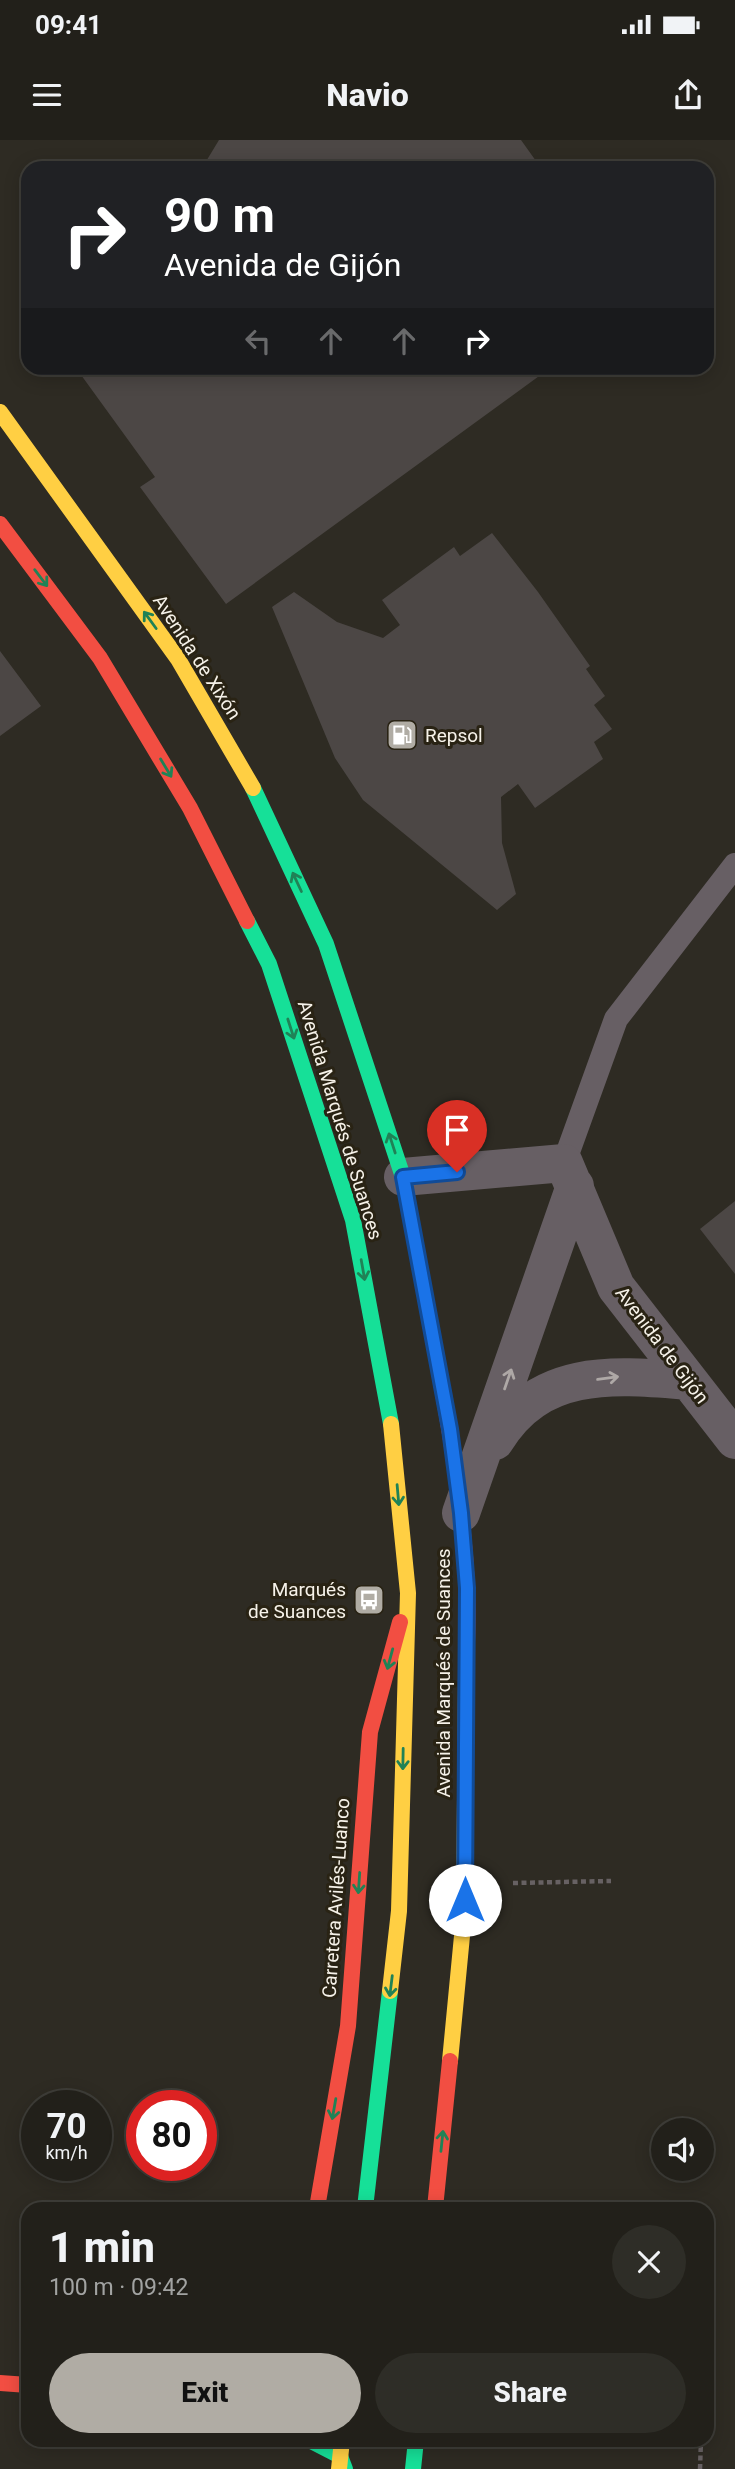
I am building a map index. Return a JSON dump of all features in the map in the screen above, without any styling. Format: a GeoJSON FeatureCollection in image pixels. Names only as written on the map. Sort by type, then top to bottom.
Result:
{"type":"FeatureCollection","features":[{"type":"Feature","properties":{"kind":"main road","name":"Avenida de Xixón"},"geometry":{"type":"LineString","coordinates":[[0,412],[178,659],[259,799],[326,944]]}},
{"type":"Feature","properties":{"kind":"main road","name":"Avenida Marqués de Suances"},"geometry":{"type":"LineString","coordinates":[[0,524],[100,658],[190,808],[269,964],[353,1220],[393,1435],[408,1593],[400,1911],[366,2202]]}},
{"type":"Feature","properties":{"kind":"main road","name":"Avenida Marqués de Suances"},"geometry":{"type":"LineString","coordinates":[[326,944],[403,1177],[450,1429],[461,1513],[467,1588],[464,1915],[436,2202]]}},
{"type":"Feature","properties":{"kind":"main road","name":"Carretera Avilés-Luanco"},"geometry":{"type":"LineString","coordinates":[[318,2202],[348,2026],[370,1732],[408,1593]]}},
{"type":"Feature","properties":{"kind":"main road"},"geometry":{"type":"LineString","coordinates":[[0,2383],[21,2384]]}},
{"type":"Feature","properties":{"kind":"main road"},"geometry":{"type":"LineString","coordinates":[[322,2447],[342,2458]]}},
{"type":"Feature","properties":{"kind":"main road"},"geometry":{"type":"LineString","coordinates":[[413,2469],[415,2447]]}},
{"type":"Feature","properties":{"kind":"main road"},"geometry":{"type":"LineString","coordinates":[[322,2465],[342,2458]]}},
{"type":"Feature","properties":{"kind":"street"},"geometry":{"type":"LineString","coordinates":[[403,1177],[570,1174],[461,1513]]}},
{"type":"Feature","properties":{"kind":"street","name":"Avenida de Gijón"},"geometry":{"type":"LineString","coordinates":[[570,1174],[616,1287],[735,1440]]}},
{"type":"Feature","properties":{"kind":"street"},"geometry":{"type":"LineString","coordinates":[[461,1513],[496,1438],[526,1404],[556,1386],[616,1376],[689,1381]]}},
{"type":"Feature","properties":{"kind":"lane"},"geometry":{"type":"LineString","coordinates":[[570,1174],[616,1019],[735,865]]}},
{"type":"Feature","properties":{"kind":"path"},"geometry":{"type":"LineString","coordinates":[[465,1884],[611,1881]]}},
{"type":"Feature","properties":{"kind":"path"},"geometry":{"type":"LineString","coordinates":[[700,2469],[701,2447]]}},
{"type":"Feature","properties":{"kind":"building"},"geometry":{"type":"Polygon","coordinates":[[[219,140],[521,140],[536,161],[206,161],[219,140]]]}},
{"type":"Feature","properties":{"kind":"building"},"geometry":{"type":"Polygon","coordinates":[[[81,375],[541,375],[226,604],[140,487],[155,477],[81,375]]]}},
{"type":"Feature","properties":{"kind":"building"},"geometry":{"type":"Polygon","coordinates":[[[492,533],[590,666],[586,669],[605,696],[594,705],[612,729],[594,742],[603,759],[535,808],[518,784],[501,797],[502,843],[516,894],[497,910],[363,800],[335,758],[272,607],[294,592],[337,622],[383,638],[400,625],[382,600],[454,547],[460,556],[492,533]]]}},
{"type":"Feature","properties":{"kind":"building"},"geometry":{"type":"Polygon","coordinates":[[[0,651],[41,706],[0,736],[0,651]]]}},
{"type":"Feature","properties":{"kind":"building"},"geometry":{"type":"Polygon","coordinates":[[[735,1201],[735,1274],[700,1229],[735,1201]]]}},
{"type":"Feature","properties":{"kind":"traffic: fast"},"geometry":{"type":"LineString","coordinates":[[253,788],[326,944],[403,1177],[435,1350]]}},
{"type":"Feature","properties":{"kind":"traffic: fast"},"geometry":{"type":"LineString","coordinates":[[247,921],[269,964],[353,1220],[391,1424]]}},
{"type":"Feature","properties":{"kind":"traffic: fast"},"geometry":{"type":"LineString","coordinates":[[366,2202],[390,1991]]}},
{"type":"Feature","properties":{"kind":"traffic: fast"},"geometry":{"type":"LineString","coordinates":[[323,2447],[340,2456],[345,2469]]}},
{"type":"Feature","properties":{"kind":"traffic: fast"},"geometry":{"type":"LineString","coordinates":[[413,2469],[415,2447]]}},
{"type":"Feature","properties":{"kind":"traffic: slow"},"geometry":{"type":"LineString","coordinates":[[0,412],[178,659],[253,788]]}},
{"type":"Feature","properties":{"kind":"traffic: slow"},"geometry":{"type":"LineString","coordinates":[[390,1991],[399,1911],[408,1593],[391,1424]]}},
{"type":"Feature","properties":{"kind":"traffic: slow"},"geometry":{"type":"LineString","coordinates":[[450,2061],[464,1915],[466,1683]]}},
{"type":"Feature","properties":{"kind":"traffic: slow"},"geometry":{"type":"LineString","coordinates":[[339,2469],[341,2447]]}},
{"type":"Feature","properties":{"kind":"traffic: jam"},"geometry":{"type":"LineString","coordinates":[[0,524],[100,658],[190,808],[247,921]]}},
{"type":"Feature","properties":{"kind":"traffic: jam"},"geometry":{"type":"LineString","coordinates":[[435,1350],[451,1438],[465,1556],[468,1598],[466,1683]]}},
{"type":"Feature","properties":{"kind":"traffic: jam"},"geometry":{"type":"LineString","coordinates":[[318,2202],[348,2026],[370,1732],[400,1622]]}},
{"type":"Feature","properties":{"kind":"traffic: jam"},"geometry":{"type":"LineString","coordinates":[[436,2202],[450,2061]]}},
{"type":"Feature","properties":{"kind":"traffic: jam"},"geometry":{"type":"LineString","coordinates":[[0,2383],[21,2384]]}},
{"type":"Feature","properties":{"kind":"place","name":"Repsol"},"geometry":{"type":"Point","coordinates":[402,735]}},
{"type":"Feature","properties":{"kind":"place","name":"Marqués de Suances"},"geometry":{"type":"Point","coordinates":[369,1600]}},
{"type":"Feature","properties":{"kind":"route"},"geometry":{"type":"LineString","coordinates":[[457,1172],[403,1177],[450,1429],[461,1513],[467,1588],[465,1900]]}}]}
